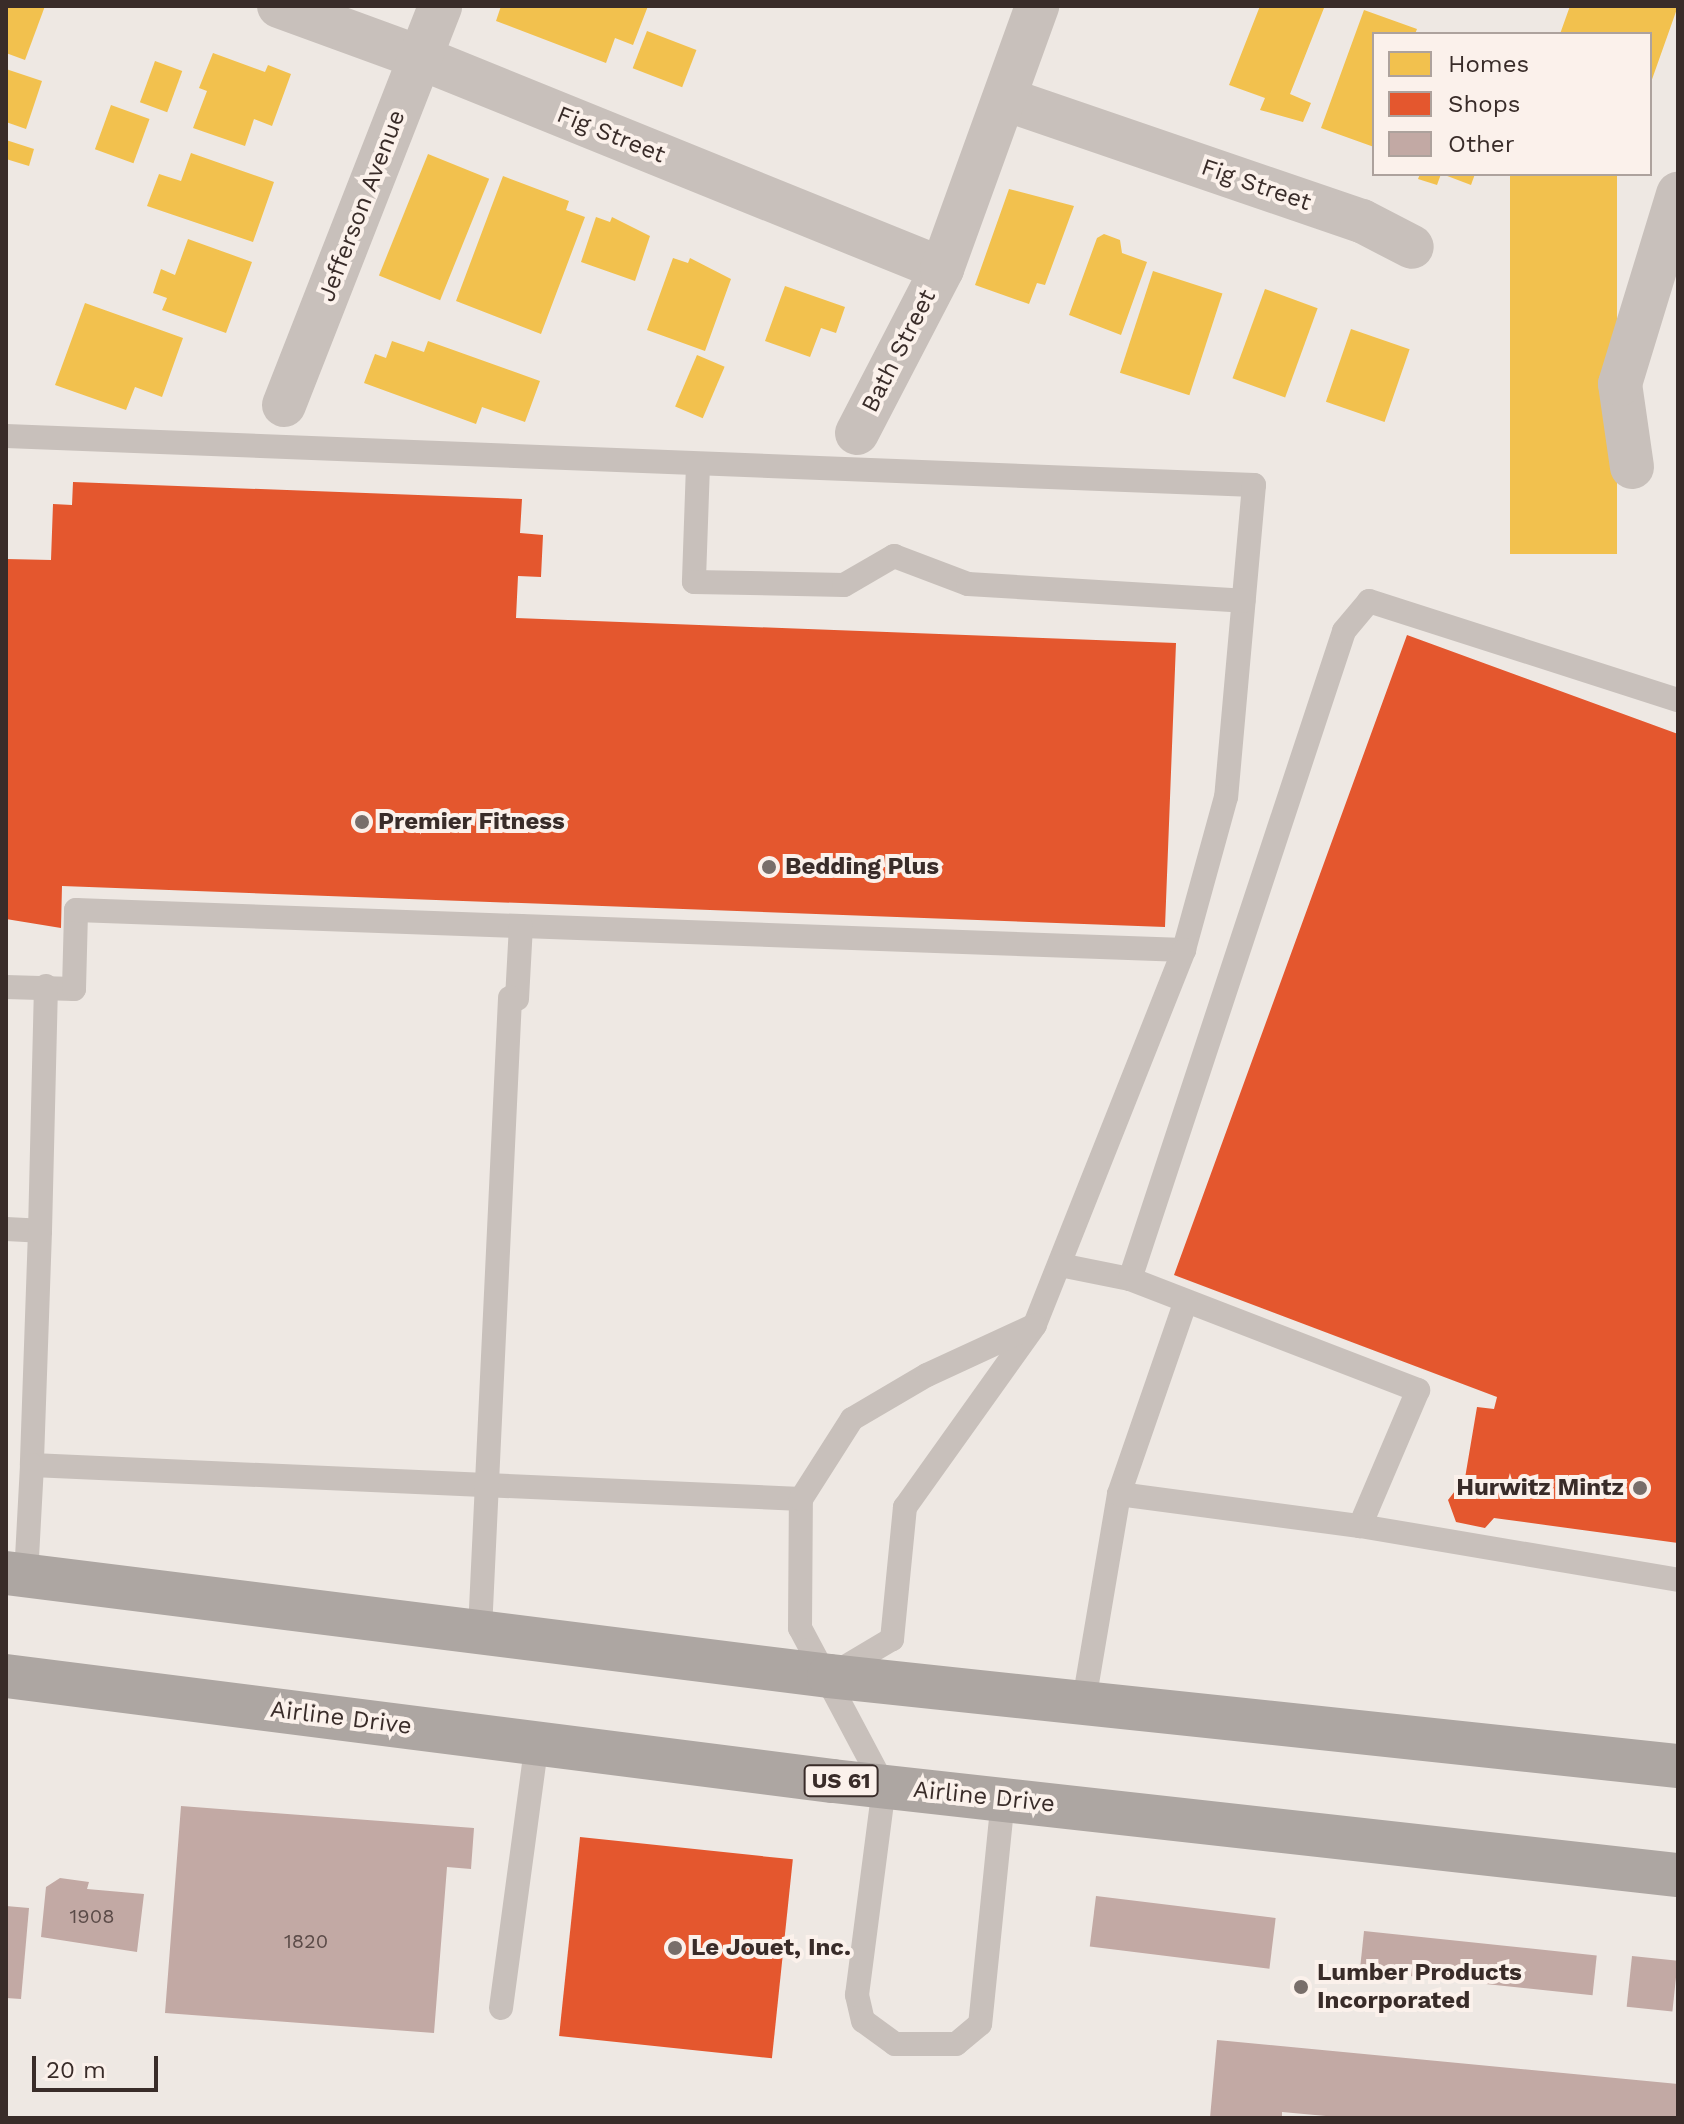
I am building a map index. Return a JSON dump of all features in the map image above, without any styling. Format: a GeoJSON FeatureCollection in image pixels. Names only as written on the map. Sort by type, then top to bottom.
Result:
{"type":"FeatureCollection","features":[{"type":"Feature","properties":{"kind":"highway"},"geometry":{"type":"LineString","coordinates":[[16,1574],[829,1676],[1678,1766]]}},
{"type":"Feature","properties":{"kind":"highway","name":"Airline Drive"},"geometry":{"type":"LineString","coordinates":[[6,1676],[884,1786],[1678,1875]]}},
{"type":"Feature","properties":{"kind":"street","name":"Fig Street"},"geometry":{"type":"LineString","coordinates":[[279,6],[421,58],[942,269]]}},
{"type":"Feature","properties":{"kind":"street","name":"Jefferson Avenue"},"geometry":{"type":"LineString","coordinates":[[284,405],[440,6]]}},
{"type":"Feature","properties":{"kind":"street"},"geometry":{"type":"LineString","coordinates":[[1005,99],[1037,6]]}},
{"type":"Feature","properties":{"kind":"street","name":"Fig Street"},"geometry":{"type":"LineString","coordinates":[[1005,99],[1362,221],[1412,247]]}},
{"type":"Feature","properties":{"kind":"street","name":"Bath Street"},"geometry":{"type":"LineString","coordinates":[[857,433],[942,269],[1005,99]]}},
{"type":"Feature","properties":{"kind":"street"},"geometry":{"type":"LineString","coordinates":[[1632,467],[1620,384],[1678,194]]}},
{"type":"Feature","properties":{"kind":"lane"},"geometry":{"type":"LineString","coordinates":[[6,436],[1254,485],[1226,797],[1184,950],[1035,1325],[905,1507],[892,1639],[829,1676]]}},
{"type":"Feature","properties":{"kind":"lane"},"geometry":{"type":"LineString","coordinates":[[698,465],[694,582],[844,585],[894,556],[968,584],[1243,601]]}},
{"type":"Feature","properties":{"kind":"lane"},"geometry":{"type":"LineString","coordinates":[[1130,1279],[1344,631],[1369,601],[1678,700]]}},
{"type":"Feature","properties":{"kind":"lane"},"geometry":{"type":"LineString","coordinates":[[6,987],[74,989],[76,910],[1184,950]]}},
{"type":"Feature","properties":{"kind":"lane"},"geometry":{"type":"LineString","coordinates":[[480,1630],[491,1483],[514,998],[521,926]]}},
{"type":"Feature","properties":{"kind":"lane"},"geometry":{"type":"LineString","coordinates":[[16,1574],[32,1465],[46,986]]}},
{"type":"Feature","properties":{"kind":"lane"},"geometry":{"type":"LineString","coordinates":[[6,1229],[40,1231]]}},
{"type":"Feature","properties":{"kind":"lane"},"geometry":{"type":"LineString","coordinates":[[1060,1265],[1130,1279],[1418,1390],[1360,1526]]}},
{"type":"Feature","properties":{"kind":"lane"},"geometry":{"type":"LineString","coordinates":[[1084,1701],[1119,1494],[1186,1301]]}},
{"type":"Feature","properties":{"kind":"lane"},"geometry":{"type":"LineString","coordinates":[[1003,1799],[980,2024],[956,2044],[895,2044],[863,2021],[857,1995],[884,1786],[829,1676],[800,1628],[801,1499],[852,1419],[927,1375],[1035,1325]]}},
{"type":"Feature","properties":{"kind":"lane"},"geometry":{"type":"LineString","coordinates":[[32,1465],[801,1499]]}},
{"type":"Feature","properties":{"kind":"lane"},"geometry":{"type":"LineString","coordinates":[[1119,1494],[1360,1526],[1678,1580]]}},
{"type":"Feature","properties":{"kind":"lane"},"geometry":{"type":"LineString","coordinates":[[501,2008],[537,1743]]}},
{"type":"Feature","properties":{"kind":"building: Homes"},"geometry":{"type":"Polygon","coordinates":[[[6,6],[45,6],[25,60],[6,53],[6,6]]]}},
{"type":"Feature","properties":{"kind":"building: Homes"},"geometry":{"type":"Polygon","coordinates":[[[501,6],[648,6],[633,45],[615,38],[606,63],[496,21],[501,6]]]}},
{"type":"Feature","properties":{"kind":"building: Homes"},"geometry":{"type":"Polygon","coordinates":[[[1260,6],[1324,8],[1290,94],[1311,103],[1303,122],[1260,110],[1265,98],[1229,85],[1260,6]]]}},
{"type":"Feature","properties":{"kind":"building: Homes"},"geometry":{"type":"Polygon","coordinates":[[[1570,6],[1678,6],[1652,79],[1652,32],[1561,32],[1570,6]]]}},
{"type":"Feature","properties":{"kind":"building: Homes"},"geometry":{"type":"Polygon","coordinates":[[[1364,10],[1417,29],[1416,32],[1372,32],[1372,146],[1321,128],[1364,10]]]}},
{"type":"Feature","properties":{"kind":"building: Homes"},"geometry":{"type":"Polygon","coordinates":[[[647,31],[696,50],[682,87],[633,68],[647,31]]]}},
{"type":"Feature","properties":{"kind":"building: Homes"},"geometry":{"type":"Polygon","coordinates":[[[213,53],[265,72],[268,65],[291,74],[272,126],[254,119],[245,146],[193,128],[207,91],[199,88],[213,53]]]}},
{"type":"Feature","properties":{"kind":"building: Homes"},"geometry":{"type":"Polygon","coordinates":[[[155,61],[182,71],[167,112],[140,102],[155,61]]]}},
{"type":"Feature","properties":{"kind":"building: Homes"},"geometry":{"type":"Polygon","coordinates":[[[6,69],[42,81],[26,129],[6,122],[6,69]]]}},
{"type":"Feature","properties":{"kind":"building: Homes"},"geometry":{"type":"Polygon","coordinates":[[[111,105],[150,119],[133,163],[95,149],[111,105]]]}},
{"type":"Feature","properties":{"kind":"building: Homes"},"geometry":{"type":"Polygon","coordinates":[[[6,140],[34,149],[29,166],[6,159],[6,140]]]}},
{"type":"Feature","properties":{"kind":"building: Homes"},"geometry":{"type":"Polygon","coordinates":[[[191,153],[274,182],[253,242],[147,206],[159,174],[181,181],[191,153]]]}},
{"type":"Feature","properties":{"kind":"building: Homes"},"geometry":{"type":"Polygon","coordinates":[[[428,154],[489,179],[440,300],[379,275],[428,154]]]}},
{"type":"Feature","properties":{"kind":"building: Homes"},"geometry":{"type":"Polygon","coordinates":[[[503,176],[569,201],[566,210],[585,217],[541,334],[456,301],[503,176]]]}},
{"type":"Feature","properties":{"kind":"building: Homes"},"geometry":{"type":"Polygon","coordinates":[[[1419,176],[1440,176],[1437,185],[1418,179],[1419,176]]]}},
{"type":"Feature","properties":{"kind":"building: Homes"},"geometry":{"type":"Polygon","coordinates":[[[1447,176],[1474,176],[1471,185],[1447,176]]]}},
{"type":"Feature","properties":{"kind":"building: Homes"},"geometry":{"type":"Polygon","coordinates":[[[1510,176],[1617,176],[1617,554],[1510,554],[1510,176]]]}},
{"type":"Feature","properties":{"kind":"building: Homes"},"geometry":{"type":"Polygon","coordinates":[[[1009,189],[1074,206],[1045,285],[1037,283],[1029,304],[975,285],[1009,189]]]}},
{"type":"Feature","properties":{"kind":"building: Homes"},"geometry":{"type":"Polygon","coordinates":[[[596,217],[610,222],[612,217],[650,236],[635,281],[581,262],[596,217]]]}},
{"type":"Feature","properties":{"kind":"building: Homes"},"geometry":{"type":"Polygon","coordinates":[[[1104,234],[1120,240],[1122,253],[1147,262],[1121,335],[1069,315],[1097,238],[1104,234]]]}},
{"type":"Feature","properties":{"kind":"building: Homes"},"geometry":{"type":"Polygon","coordinates":[[[188,239],[252,262],[226,333],[162,310],[167,298],[153,293],[161,269],[175,275],[188,239]]]}},
{"type":"Feature","properties":{"kind":"building: Homes"},"geometry":{"type":"Polygon","coordinates":[[[673,258],[688,263],[690,258],[731,279],[705,351],[647,330],[673,258]]]}},
{"type":"Feature","properties":{"kind":"building: Homes"},"geometry":{"type":"Polygon","coordinates":[[[1153,271],[1222,294],[1189,395],[1120,373],[1153,271]]]}},
{"type":"Feature","properties":{"kind":"building: Homes"},"geometry":{"type":"Polygon","coordinates":[[[785,286],[845,307],[836,333],[821,328],[810,357],[765,341],[785,286]]]}},
{"type":"Feature","properties":{"kind":"building: Homes"},"geometry":{"type":"Polygon","coordinates":[[[1265,289],[1318,308],[1285,397],[1233,378],[1265,289]]]}},
{"type":"Feature","properties":{"kind":"building: Homes"},"geometry":{"type":"Polygon","coordinates":[[[85,303],[183,338],[162,397],[135,387],[126,410],[55,385],[85,303]]]}},
{"type":"Feature","properties":{"kind":"building: Homes"},"geometry":{"type":"Polygon","coordinates":[[[1351,329],[1410,349],[1385,422],[1326,402],[1351,329]]]}},
{"type":"Feature","properties":{"kind":"building: Homes"},"geometry":{"type":"Polygon","coordinates":[[[392,341],[424,352],[428,341],[540,381],[525,422],[482,407],[476,424],[364,383],[375,354],[386,358],[392,341]]]}},
{"type":"Feature","properties":{"kind":"building: Homes"},"geometry":{"type":"Polygon","coordinates":[[[697,355],[725,367],[703,418],[675,407],[697,355]]]}},
{"type":"Feature","properties":{"kind":"building: Shops"},"geometry":{"type":"Polygon","coordinates":[[[73,482],[522,499],[520,533],[543,535],[541,577],[518,576],[516,618],[1176,643],[1165,927],[62,886],[61,928],[6,919],[6,559],[51,560],[53,504],[72,505],[73,482]]]}},
{"type":"Feature","properties":{"kind":"building: Shops"},"geometry":{"type":"Polygon","coordinates":[[[1407,635],[1678,734],[1678,1543],[1494,1518],[1485,1528],[1456,1522],[1448,1500],[1465,1478],[1477,1407],[1494,1409],[1497,1397],[1174,1275],[1407,635]]]}},
{"type":"Feature","properties":{"kind":"building: Shops","name":"Le Jouet, Inc."},"geometry":{"type":"Polygon","coordinates":[[[580,1837],[793,1859],[772,2058],[559,2036],[580,1837]]]}},
{"type":"Feature","properties":{"kind":"building: Other"},"geometry":{"type":"Polygon","coordinates":[[[181,1806],[474,1828],[471,1869],[447,1867],[434,2033],[165,2013],[181,1806]]]}},
{"type":"Feature","properties":{"kind":"building: Other"},"geometry":{"type":"Polygon","coordinates":[[[60,1878],[89,1882],[87,1889],[144,1894],[137,1952],[41,1937],[46,1887],[60,1878]]]}},
{"type":"Feature","properties":{"kind":"building: Other"},"geometry":{"type":"Polygon","coordinates":[[[1096,1896],[1276,1918],[1269,1969],[1090,1947],[1096,1896]]]}},
{"type":"Feature","properties":{"kind":"building: Other"},"geometry":{"type":"Polygon","coordinates":[[[6,1906],[29,1908],[21,1999],[6,1998],[6,1906]]]}},
{"type":"Feature","properties":{"kind":"building: Other"},"geometry":{"type":"Polygon","coordinates":[[[1364,1931],[1597,1955],[1593,1995],[1360,1971],[1364,1931]]]}},
{"type":"Feature","properties":{"kind":"building: Other"},"geometry":{"type":"Polygon","coordinates":[[[1632,1956],[1678,1961],[1672,2012],[1627,2007],[1632,1956]]]}},
{"type":"Feature","properties":{"kind":"building: Other"},"geometry":{"type":"Polygon","coordinates":[[[1217,2040],[1678,2084],[1678,2118],[1348,2118],[1282,2112],[1282,2118],[1210,2118],[1217,2040]]]}},
{"type":"Feature","properties":{"kind":"place","name":"Premier Fitness"},"geometry":{"type":"Point","coordinates":[362,822]}},
{"type":"Feature","properties":{"kind":"place","name":"Bedding Plus"},"geometry":{"type":"Point","coordinates":[769,867]}},
{"type":"Feature","properties":{"kind":"place","name":"Hurwitz Mintz"},"geometry":{"type":"Point","coordinates":[1640,1488]}},
{"type":"Feature","properties":{"kind":"place","name":"Le Jouet, Inc."},"geometry":{"type":"Point","coordinates":[675,1948]}},
{"type":"Feature","properties":{"kind":"place","name":"Lumber Products Incorporated"},"geometry":{"type":"Point","coordinates":[1301,1987]}}]}
